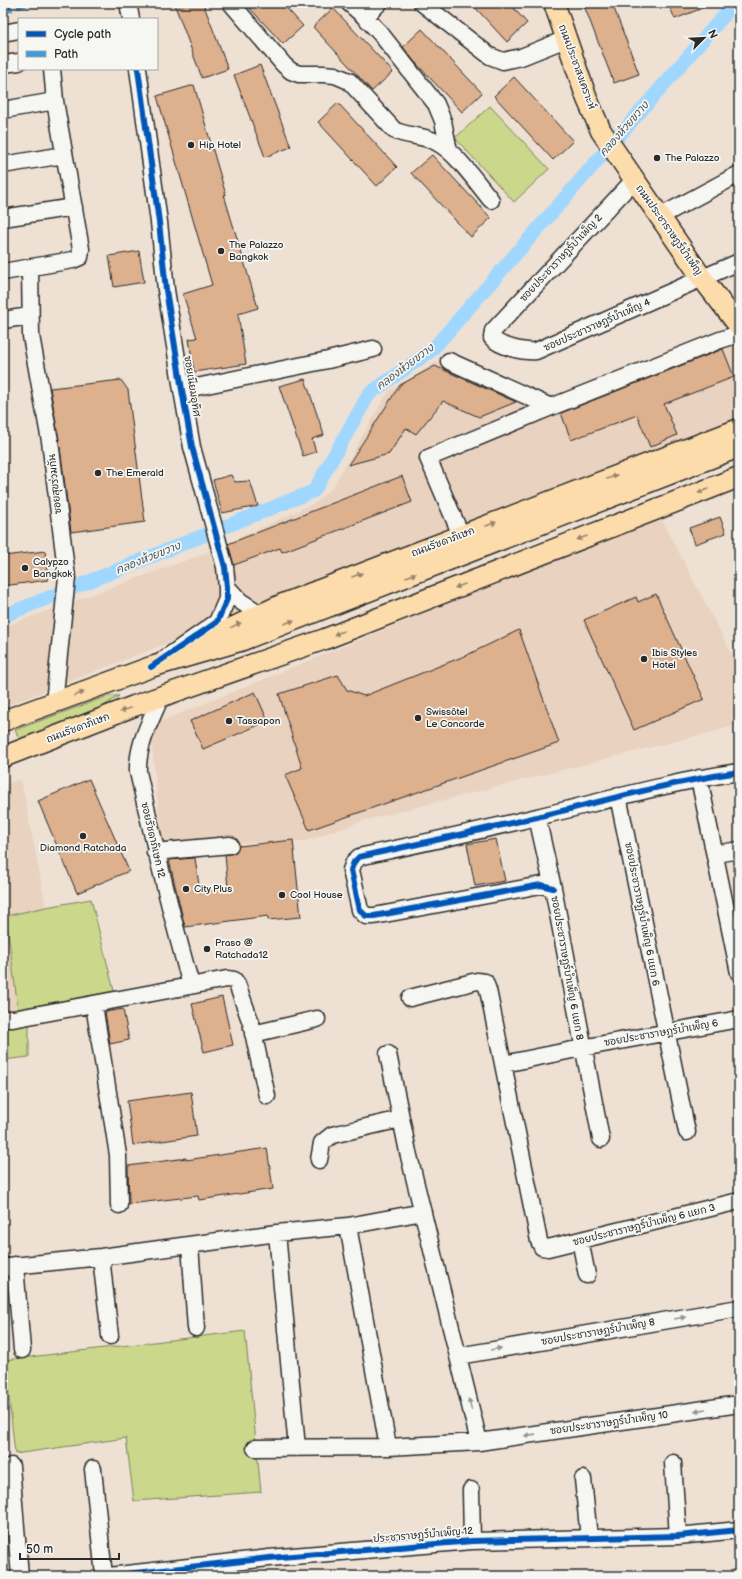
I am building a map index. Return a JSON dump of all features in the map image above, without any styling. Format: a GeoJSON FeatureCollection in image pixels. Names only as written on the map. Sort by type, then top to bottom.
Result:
{"type":"FeatureCollection","features":[{"type":"Feature","properties":{"kind":"main road","name":"ถนนประชาสงเคราะห์"},"geometry":{"type":"LineString","coordinates":[[554,3],[587,99],[601,131]]}},
{"type":"Feature","properties":{"kind":"main road","name":"ถนนประชาราษฎร์บำเพ็ญ"},"geometry":{"type":"LineString","coordinates":[[601,131],[702,278],[739,326]]}},
{"type":"Feature","properties":{"kind":"main road","name":"ถนนรัชดาภิเษก"},"geometry":{"type":"LineString","coordinates":[[151,667],[283,604],[739,429]]}},
{"type":"Feature","properties":{"kind":"main road","name":"ถนนรัชดาภิเษก"},"geometry":{"type":"LineString","coordinates":[[3,722],[151,667],[240,641],[739,448]]}},
{"type":"Feature","properties":{"kind":"main road","name":"ถนนรัชดาภิเษก"},"geometry":{"type":"LineString","coordinates":[[158,697],[245,654],[739,462]]}},
{"type":"Feature","properties":{"kind":"main road","name":"ถนนรัชดาภิเษก"},"geometry":{"type":"LineString","coordinates":[[3,757],[158,697],[332,636],[739,477]]}},
{"type":"Feature","properties":{"kind":"street"},"geometry":{"type":"LineString","coordinates":[[128,3],[130,18]]}},
{"type":"Feature","properties":{"kind":"street"},"geometry":{"type":"LineString","coordinates":[[231,3],[284,65],[291,71],[299,74],[335,75],[349,81],[394,130],[402,134],[438,142],[449,150],[491,200]]}},
{"type":"Feature","properties":{"kind":"street"},"geometry":{"type":"LineString","coordinates":[[349,3],[365,17],[389,44],[436,104],[443,121],[449,150]]}},
{"type":"Feature","properties":{"kind":"street"},"geometry":{"type":"LineString","coordinates":[[365,17],[380,3]]}},
{"type":"Feature","properties":{"kind":"street"},"geometry":{"type":"LineString","coordinates":[[422,3],[490,56],[503,60],[521,57],[566,39]]}},
{"type":"Feature","properties":{"kind":"street"},"geometry":{"type":"LineString","coordinates":[[3,33],[18,30]]}},
{"type":"Feature","properties":{"kind":"street"},"geometry":{"type":"LineString","coordinates":[[3,64],[18,62]]}},
{"type":"Feature","properties":{"kind":"street"},"geometry":{"type":"LineString","coordinates":[[3,272],[73,260],[80,257],[81,249],[55,101],[52,70]]}},
{"type":"Feature","properties":{"kind":"street","name":"ซอยเนียมอุทิศ"},"geometry":{"type":"LineString","coordinates":[[138,70],[159,222],[166,290],[182,390],[192,447],[225,567],[227,587],[227,599],[216,622],[151,667]]}},
{"type":"Feature","properties":{"kind":"street"},"geometry":{"type":"LineString","coordinates":[[3,110],[55,101]]}},
{"type":"Feature","properties":{"kind":"street"},"geometry":{"type":"LineString","coordinates":[[3,165],[64,155]]}},
{"type":"Feature","properties":{"kind":"street"},"geometry":{"type":"LineString","coordinates":[[659,217],[739,174]]}},
{"type":"Feature","properties":{"kind":"street","name":"ซอยประชาราษฎร์บำเพ็ญ 2"},"geometry":{"type":"LineString","coordinates":[[492,338],[493,331],[634,180]]}},
{"type":"Feature","properties":{"kind":"street"},"geometry":{"type":"LineString","coordinates":[[3,218],[74,207]]}},
{"type":"Feature","properties":{"kind":"street","name":"ซอยประชาราษฎร์บำเพ็ญ 4"},"geometry":{"type":"LineString","coordinates":[[492,338],[496,343],[528,352],[536,352],[739,262]]}},
{"type":"Feature","properties":{"kind":"street","name":"ซอยสุขร่วมกัน"},"geometry":{"type":"LineString","coordinates":[[30,267],[31,336],[50,441],[67,577],[54,703]]}},
{"type":"Feature","properties":{"kind":"street"},"geometry":{"type":"LineString","coordinates":[[3,320],[30,316]]}},
{"type":"Feature","properties":{"kind":"street"},"geometry":{"type":"LineString","coordinates":[[461,535],[428,458],[551,407],[720,340],[739,334]]}},
{"type":"Feature","properties":{"kind":"street"},"geometry":{"type":"LineString","coordinates":[[182,390],[328,360],[372,349]]}},
{"type":"Feature","properties":{"kind":"street"},"geometry":{"type":"LineString","coordinates":[[449,361],[551,407]]}},
{"type":"Feature","properties":{"kind":"street"},"geometry":{"type":"LineString","coordinates":[[227,587],[240,600],[260,614]]}},
{"type":"Feature","properties":{"kind":"street","name":"ซอยรัชดาภิเษก 12"},"geometry":{"type":"LineString","coordinates":[[158,697],[142,740],[137,760],[138,772],[155,852],[191,985]]}},
{"type":"Feature","properties":{"kind":"street"},"geometry":{"type":"LineString","coordinates":[[553,888],[541,885],[374,916],[366,916],[360,910],[351,870],[354,862],[359,857],[537,817],[618,796],[699,778],[739,772]]}},
{"type":"Feature","properties":{"kind":"street"},"geometry":{"type":"LineString","coordinates":[[699,778],[739,973]]}},
{"type":"Feature","properties":{"kind":"street","name":"ซอยประชาราษฎร์บำเพ็ญ 6 แยก 6"},"geometry":{"type":"LineString","coordinates":[[618,796],[686,1132]]}},
{"type":"Feature","properties":{"kind":"street","name":"ซอยประชาราษฎร์บำเพ็ญ 6 แยก 8"},"geometry":{"type":"LineString","coordinates":[[537,817],[553,888],[600,1139]]}},
{"type":"Feature","properties":{"kind":"street"},"geometry":{"type":"LineString","coordinates":[[155,852],[230,845]]}},
{"type":"Feature","properties":{"kind":"street"},"geometry":{"type":"LineString","coordinates":[[714,854],[739,850]]}},
{"type":"Feature","properties":{"kind":"street"},"geometry":{"type":"LineString","coordinates":[[3,1019],[13,1019],[94,1005],[191,985],[227,979],[234,980],[238,984],[253,1034],[267,1096]]}},
{"type":"Feature","properties":{"kind":"street"},"geometry":{"type":"LineString","coordinates":[[410,998],[477,981],[486,982],[504,1064]]}},
{"type":"Feature","properties":{"kind":"street"},"geometry":{"type":"LineString","coordinates":[[94,1005],[118,1155],[119,1205]]}},
{"type":"Feature","properties":{"kind":"street"},"geometry":{"type":"LineString","coordinates":[[253,1034],[317,1019]]}},
{"type":"Feature","properties":{"kind":"street","name":"ซอยประชาราษฎร์บำเพ็ญ 6"},"geometry":{"type":"LineString","coordinates":[[504,1064],[739,1019]]}},
{"type":"Feature","properties":{"kind":"street"},"geometry":{"type":"LineString","coordinates":[[388,1054],[401,1120],[479,1442]]}},
{"type":"Feature","properties":{"kind":"street","name":"ซอยประชาราษฎร์บำเพ็ญ 6 แยก 3"},"geometry":{"type":"LineString","coordinates":[[504,1064],[538,1240],[542,1247],[548,1248],[739,1201]]}},
{"type":"Feature","properties":{"kind":"street"},"geometry":{"type":"LineString","coordinates":[[319,1160],[322,1143],[332,1135],[401,1120]]}},
{"type":"Feature","properties":{"kind":"street"},"geometry":{"type":"LineString","coordinates":[[22,1350],[9,1266],[101,1257],[277,1233],[348,1226],[423,1212]]}},
{"type":"Feature","properties":{"kind":"street"},"geometry":{"type":"LineString","coordinates":[[348,1226],[388,1447]]}},
{"type":"Feature","properties":{"kind":"street"},"geometry":{"type":"LineString","coordinates":[[277,1233],[297,1448]]}},
{"type":"Feature","properties":{"kind":"street"},"geometry":{"type":"LineString","coordinates":[[580,1240],[587,1275]]}},
{"type":"Feature","properties":{"kind":"street"},"geometry":{"type":"LineString","coordinates":[[190,1245],[196,1328]]}},
{"type":"Feature","properties":{"kind":"street"},"geometry":{"type":"LineString","coordinates":[[101,1257],[110,1336]]}},
{"type":"Feature","properties":{"kind":"street","name":"ซอยประชาราษฎร์บำเพ็ญ 8"},"geometry":{"type":"LineString","coordinates":[[458,1356],[739,1308]]}},
{"type":"Feature","properties":{"kind":"street","name":"ซอยประชาราษฎร์บำเพ็ญ 10"},"geometry":{"type":"LineString","coordinates":[[256,1448],[388,1447],[479,1442],[739,1404]]}},
{"type":"Feature","properties":{"kind":"street"},"geometry":{"type":"LineString","coordinates":[[673,1463],[678,1536]]}},
{"type":"Feature","properties":{"kind":"street"},"geometry":{"type":"LineString","coordinates":[[10,1466],[20,1576]]}},
{"type":"Feature","properties":{"kind":"street"},"geometry":{"type":"LineString","coordinates":[[93,1469],[104,1576]]}},
{"type":"Feature","properties":{"kind":"street"},"geometry":{"type":"LineString","coordinates":[[583,1479],[589,1538]]}},
{"type":"Feature","properties":{"kind":"street"},"geometry":{"type":"LineString","coordinates":[[471,1490],[472,1541]]}},
{"type":"Feature","properties":{"kind":"street","name":"ประชาราษฎร์บำเพ็ญ 12"},"geometry":{"type":"LineString","coordinates":[[109,1576],[269,1558],[472,1541],[678,1536],[739,1530]]}},
{"type":"Feature","properties":{"kind":"shaded area"},"geometry":{"type":"Polygon","coordinates":[[[739,341],[739,422],[3,707],[3,627],[206,553],[317,502],[334,485],[388,392],[438,361],[539,406],[739,341]]]}},
{"type":"Feature","properties":{"kind":"shaded area"},"geometry":{"type":"Polygon","coordinates":[[[660,516],[739,668],[739,725],[362,821],[306,841],[162,845],[151,738],[157,723],[660,516]]]}},
{"type":"Feature","properties":{"kind":"shaded area"},"geometry":{"type":"Polygon","coordinates":[[[21,779],[46,907],[6,917],[20,1025],[3,1025],[3,785],[21,779]]]}},
{"type":"Feature","properties":{"kind":"green space"},"geometry":{"type":"Polygon","coordinates":[[[490,106],[549,169],[514,202],[455,138],[490,106]]]}},
{"type":"Feature","properties":{"kind":"green space"},"geometry":{"type":"Polygon","coordinates":[[[108,696],[119,696],[102,707],[20,741],[15,730],[108,696]]]}},
{"type":"Feature","properties":{"kind":"green space"},"geometry":{"type":"Polygon","coordinates":[[[91,899],[114,991],[18,1009],[6,916],[91,899]]]}},
{"type":"Feature","properties":{"kind":"green space"},"geometry":{"type":"Polygon","coordinates":[[[3,1025],[29,1025],[29,1057],[3,1060],[3,1025]]]}},
{"type":"Feature","properties":{"kind":"green space"},"geometry":{"type":"Polygon","coordinates":[[[245,1331],[261,1492],[134,1501],[126,1438],[15,1454],[5,1360],[245,1331]]]}},
{"type":"Feature","properties":{"kind":"building"},"geometry":{"type":"Polygon","coordinates":[[[174,3],[203,3],[228,69],[202,78],[174,3]]]}},
{"type":"Feature","properties":{"kind":"building"},"geometry":{"type":"Polygon","coordinates":[[[245,3],[282,3],[303,26],[283,44],[245,3]]]}},
{"type":"Feature","properties":{"kind":"building"},"geometry":{"type":"Polygon","coordinates":[[[471,3],[509,3],[527,23],[507,42],[471,3]]]}},
{"type":"Feature","properties":{"kind":"building"},"geometry":{"type":"Polygon","coordinates":[[[583,3],[612,3],[639,74],[614,83],[583,3]]]}},
{"type":"Feature","properties":{"kind":"building"},"geometry":{"type":"Polygon","coordinates":[[[668,3],[715,3],[675,19],[668,3]]]}},
{"type":"Feature","properties":{"kind":"building"},"geometry":{"type":"Polygon","coordinates":[[[333,8],[393,72],[372,91],[313,27],[333,8]]]}},
{"type":"Feature","properties":{"kind":"building"},"geometry":{"type":"Polygon","coordinates":[[[422,29],[482,93],[462,112],[414,61],[403,47],[422,29]]]}},
{"type":"Feature","properties":{"kind":"building"},"geometry":{"type":"Polygon","coordinates":[[[260,65],[291,147],[265,157],[234,75],[260,65]]]}},
{"type":"Feature","properties":{"kind":"building"},"geometry":{"type":"Polygon","coordinates":[[[514,77],[573,141],[553,160],[494,96],[514,77]]]}},
{"type":"Feature","properties":{"kind":"building"},"geometry":{"type":"Polygon","coordinates":[[[194,85],[226,195],[224,195],[258,308],[238,314],[246,364],[194,372],[189,339],[197,338],[183,294],[212,285],[157,96],[194,85]]]}},
{"type":"Feature","properties":{"kind":"building"},"geometry":{"type":"Polygon","coordinates":[[[338,103],[397,167],[377,186],[318,122],[338,103]]]}},
{"type":"Feature","properties":{"kind":"building"},"geometry":{"type":"Polygon","coordinates":[[[432,155],[491,218],[471,237],[411,173],[432,155]]]}},
{"type":"Feature","properties":{"kind":"building"},"geometry":{"type":"Polygon","coordinates":[[[139,251],[144,282],[114,287],[109,256],[139,251]]]}},
{"type":"Feature","properties":{"kind":"building"},"geometry":{"type":"Polygon","coordinates":[[[723,349],[734,377],[664,404],[677,435],[650,447],[637,415],[571,440],[561,413],[723,349]]]}},
{"type":"Feature","properties":{"kind":"building"},"geometry":{"type":"Polygon","coordinates":[[[435,366],[516,402],[479,417],[443,401],[416,434],[406,428],[389,454],[348,465],[400,385],[435,366]]]}},
{"type":"Feature","properties":{"kind":"building"},"geometry":{"type":"Polygon","coordinates":[[[305,379],[324,435],[312,439],[316,452],[303,456],[279,386],[305,379]]]}},
{"type":"Feature","properties":{"kind":"building","name":"The Emerald"},"geometry":{"type":"Polygon","coordinates":[[[121,380],[128,390],[145,522],[71,532],[59,440],[50,388],[121,380]]]}},
{"type":"Feature","properties":{"kind":"building"},"geometry":{"type":"Polygon","coordinates":[[[231,475],[235,482],[250,481],[258,506],[222,513],[213,480],[231,475]]]}},
{"type":"Feature","properties":{"kind":"building"},"geometry":{"type":"Polygon","coordinates":[[[402,476],[412,502],[282,552],[280,548],[234,565],[228,544],[402,476]]]}},
{"type":"Feature","properties":{"kind":"building"},"geometry":{"type":"Polygon","coordinates":[[[720,517],[726,533],[695,544],[689,528],[720,517]]]}},
{"type":"Feature","properties":{"kind":"building","name":"Calypzo Bangkok"},"geometry":{"type":"Polygon","coordinates":[[[45,551],[48,580],[3,586],[3,556],[45,551]]]}},
{"type":"Feature","properties":{"kind":"building","name":"Ibis Styles Hotel"},"geometry":{"type":"Polygon","coordinates":[[[656,594],[704,699],[634,730],[584,620],[636,597],[638,602],[656,594]]]}},
{"type":"Feature","properties":{"kind":"building","name":"Swissôtel Le Concorde"},"geometry":{"type":"Polygon","coordinates":[[[519,630],[559,743],[309,830],[285,775],[302,768],[279,694],[338,675],[347,690],[364,696],[467,655],[519,630]]]}},
{"type":"Feature","properties":{"kind":"building","name":"Tassapon"},"geometry":{"type":"Polygon","coordinates":[[[255,692],[268,721],[203,749],[190,721],[255,692]]]}},
{"type":"Feature","properties":{"kind":"building","name":"Diamond Ratchada"},"geometry":{"type":"Polygon","coordinates":[[[89,779],[129,871],[77,893],[38,801],[89,779]]]}},
{"type":"Feature","properties":{"kind":"building"},"geometry":{"type":"Polygon","coordinates":[[[496,839],[505,881],[475,886],[467,844],[496,839]]]}},
{"type":"Feature","properties":{"kind":"building"},"geometry":{"type":"Polygon","coordinates":[[[293,840],[301,917],[268,920],[268,916],[185,927],[169,860],[195,858],[200,892],[228,888],[225,855],[235,853],[239,846],[293,840]]]}},
{"type":"Feature","properties":{"kind":"building"},"geometry":{"type":"Polygon","coordinates":[[[222,997],[233,1045],[204,1052],[192,1004],[222,997]]]}},
{"type":"Feature","properties":{"kind":"building"},"geometry":{"type":"Polygon","coordinates":[[[123,1009],[129,1040],[110,1044],[105,1012],[123,1009]]]}},
{"type":"Feature","properties":{"kind":"building"},"geometry":{"type":"Polygon","coordinates":[[[191,1092],[197,1136],[133,1145],[127,1101],[191,1092]]]}},
{"type":"Feature","properties":{"kind":"building"},"geometry":{"type":"Polygon","coordinates":[[[267,1148],[273,1189],[199,1200],[198,1196],[129,1204],[128,1166],[186,1158],[186,1160],[267,1148]]]}},
{"type":"Feature","properties":{"kind":"waterway","name":"คลองห้วยขวาง"},"geometry":{"type":"LineString","coordinates":[[3,616],[314,491],[369,394],[432,350],[735,3]]}},
{"type":"Feature","properties":{"kind":"marked path"},"geometry":{"type":"LineString","coordinates":[[3,12],[28,3]]}},
{"type":"Feature","properties":{"kind":"cycle path"},"geometry":{"type":"LineString","coordinates":[[138,70],[159,222],[166,290],[182,390],[192,447],[225,567],[227,587],[227,599],[217,622],[151,667]]}},
{"type":"Feature","properties":{"kind":"cycle path"},"geometry":{"type":"LineString","coordinates":[[553,888],[541,885],[374,916],[366,916],[360,910],[351,870],[354,862],[359,857],[515,822],[662,786],[739,772]]}},
{"type":"Feature","properties":{"kind":"cycle path"},"geometry":{"type":"LineString","coordinates":[[109,1576],[269,1558],[472,1541],[678,1536],[739,1530]]}},
{"type":"Feature","properties":{"kind":"place","name":"Hip Hotel"},"geometry":{"type":"Point","coordinates":[191,145]}},
{"type":"Feature","properties":{"kind":"place","name":"The Palazzo"},"geometry":{"type":"Point","coordinates":[657,158]}},
{"type":"Feature","properties":{"kind":"place","name":"The Palazzo Bangkok"},"geometry":{"type":"Point","coordinates":[221,251]}},
{"type":"Feature","properties":{"kind":"place","name":"The Emerald"},"geometry":{"type":"Point","coordinates":[98,473]}},
{"type":"Feature","properties":{"kind":"place","name":"Calypzo Bangkok"},"geometry":{"type":"Point","coordinates":[25,568]}},
{"type":"Feature","properties":{"kind":"place","name":"Ibis Styles Hotel"},"geometry":{"type":"Point","coordinates":[644,659]}},
{"type":"Feature","properties":{"kind":"place","name":"Swissôtel Le Concorde"},"geometry":{"type":"Point","coordinates":[418,718]}},
{"type":"Feature","properties":{"kind":"place","name":"Tassapon"},"geometry":{"type":"Point","coordinates":[229,721]}},
{"type":"Feature","properties":{"kind":"place","name":"Diamond Ratchada"},"geometry":{"type":"Point","coordinates":[83,836]}},
{"type":"Feature","properties":{"kind":"place","name":"City Plus"},"geometry":{"type":"Point","coordinates":[186,889]}},
{"type":"Feature","properties":{"kind":"place","name":"Cool House"},"geometry":{"type":"Point","coordinates":[282,895]}},
{"type":"Feature","properties":{"kind":"place","name":"Praso @ Ratchada12"},"geometry":{"type":"Point","coordinates":[207,949]}}]}
